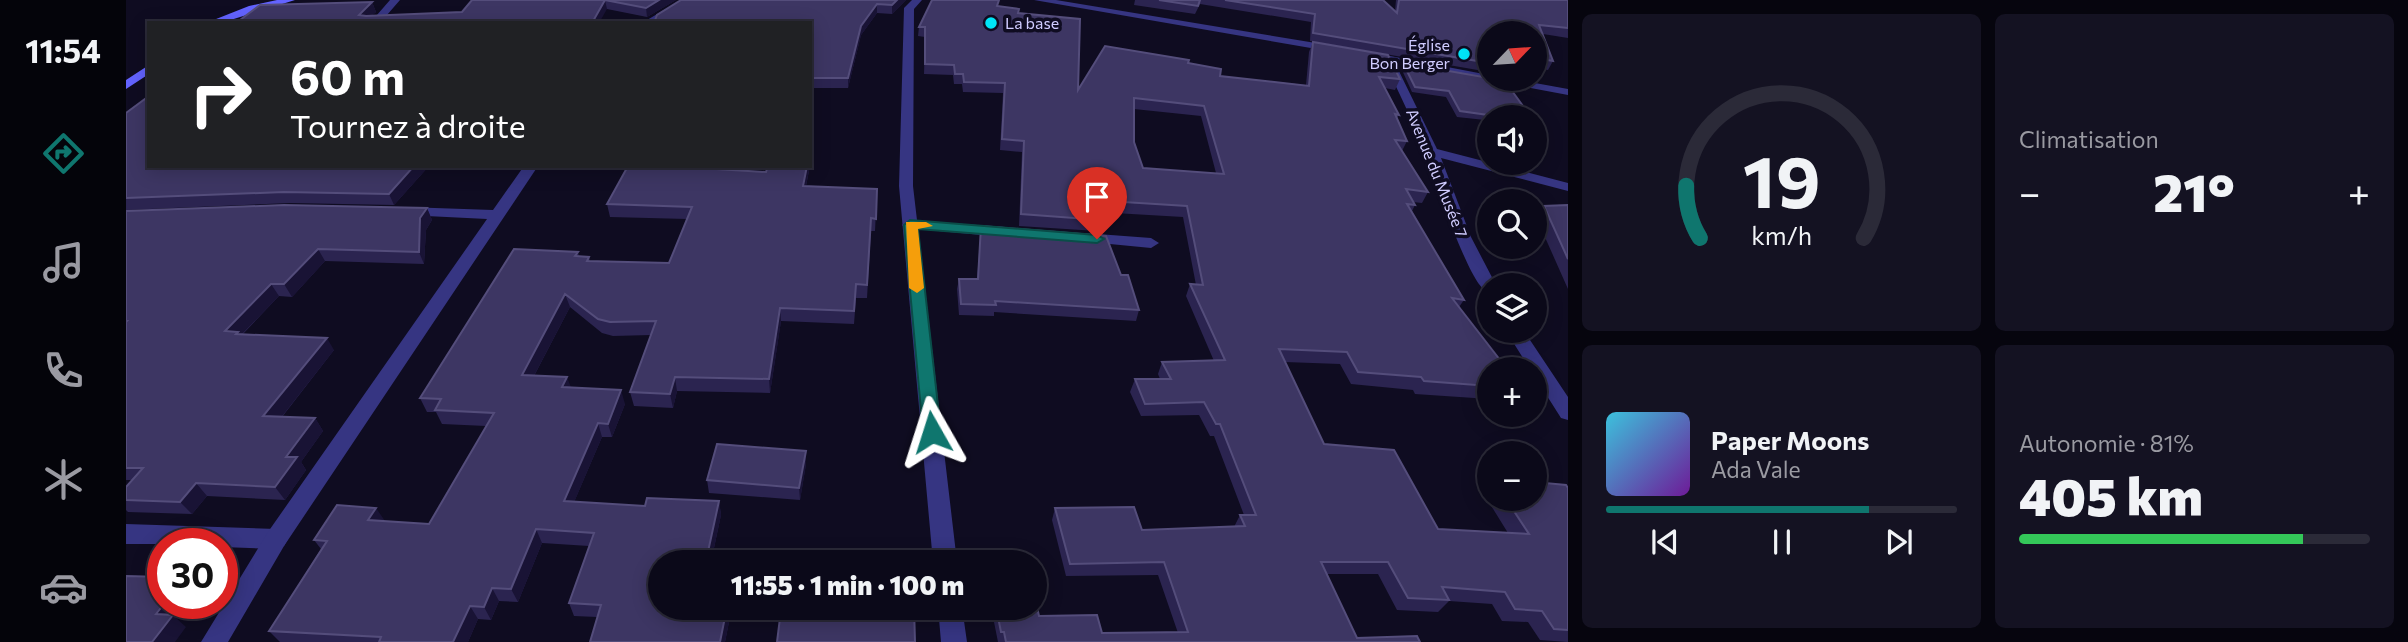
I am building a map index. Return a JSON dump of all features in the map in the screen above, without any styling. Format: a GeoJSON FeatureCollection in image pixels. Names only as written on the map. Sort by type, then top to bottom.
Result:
{"type":"FeatureCollection","features":[{"type":"Feature","properties":{"kind":"main road"},"geometry":{"type":"LineString","coordinates":[[216,21],[252,8],[290,0]]}},
{"type":"Feature","properties":{"kind":"main road"},"geometry":{"type":"LineString","coordinates":[[126,86],[147,70]]}},
{"type":"Feature","properties":{"kind":"street"},"geometry":{"type":"LineString","coordinates":[[377,21],[395,0]]}},
{"type":"Feature","properties":{"kind":"street"},"geometry":{"type":"LineString","coordinates":[[651,21],[688,0]]}},
{"type":"Feature","properties":{"kind":"street"},"geometry":{"type":"LineString","coordinates":[[918,0],[909,8],[906,186],[945,550]]}},
{"type":"Feature","properties":{"kind":"street"},"geometry":{"type":"LineString","coordinates":[[1039,0],[1346,51]]}},
{"type":"Feature","properties":{"kind":"street"},"geometry":{"type":"LineString","coordinates":[[1360,54],[1477,76]]}},
{"type":"Feature","properties":{"kind":"street","name":"Avenue du Musée 7"},"geometry":{"type":"LineString","coordinates":[[1388,58],[1432,152],[1463,237],[1481,273]]}},
{"type":"Feature","properties":{"kind":"street"},"geometry":{"type":"LineString","coordinates":[[1547,88],[1568,92]]}},
{"type":"Feature","properties":{"kind":"street"},"geometry":{"type":"LineString","coordinates":[[1432,152],[1568,187]]}},
{"type":"Feature","properties":{"kind":"street"},"geometry":{"type":"LineString","coordinates":[[214,642],[276,539],[530,168]]}},
{"type":"Feature","properties":{"kind":"street"},"geometry":{"type":"LineString","coordinates":[[394,211],[498,215]]}},
{"type":"Feature","properties":{"kind":"street"},"geometry":{"type":"LineString","coordinates":[[910,225],[1017,233]]}},
{"type":"Feature","properties":{"kind":"street"},"geometry":{"type":"LineString","coordinates":[[1070,237],[1151,243]]}},
{"type":"Feature","properties":{"kind":"street"},"geometry":{"type":"LineString","coordinates":[[1523,343],[1568,413]]}},
{"type":"Feature","properties":{"kind":"street"},"geometry":{"type":"LineString","coordinates":[[126,534],[276,539]]}},
{"type":"Feature","properties":{"kind":"street"},"geometry":{"type":"LineString","coordinates":[[951,620],[954,642]]}},
{"type":"Feature","properties":{"kind":"building"},"geometry":{"type":"Polygon","coordinates":[[[472,0],[605,0],[593,21],[239,21],[260,5],[372,2],[359,15],[366,16],[462,12],[472,0]]]}},
{"type":"Feature","properties":{"kind":"building"},"geometry":{"type":"Polygon","coordinates":[[[605,0],[659,0],[646,8],[605,0]]]}},
{"type":"Feature","properties":{"kind":"building"},"geometry":{"type":"Polygon","coordinates":[[[681,0],[897,0],[892,5],[877,4],[861,26],[848,78],[812,78],[812,21],[655,21],[657,15],[681,0]]]}},
{"type":"Feature","properties":{"kind":"building"},"geometry":{"type":"Polygon","coordinates":[[[932,0],[999,0],[997,6],[1019,9],[1018,13],[1080,19],[1078,90],[1105,46],[1189,60],[1188,63],[1221,69],[1220,76],[1309,86],[1313,42],[1388,55],[1400,79],[1379,77],[1399,115],[1395,114],[1407,141],[1395,140],[1428,192],[1406,189],[1415,205],[1407,204],[1464,300],[1452,298],[1477,330],[1477,343],[1487,343],[1498,357],[1477,357],[1477,385],[1358,372],[1347,352],[1279,349],[1324,444],[1394,450],[1438,529],[1529,534],[1514,511],[1547,511],[1547,483],[1566,485],[1568,630],[1554,629],[1542,611],[1515,609],[1505,592],[1442,587],[1449,600],[1408,598],[1388,562],[1321,562],[1357,638],[1417,636],[1420,642],[1006,642],[999,620],[1047,620],[1047,616],[1097,615],[1102,633],[1188,632],[1164,562],[1070,564],[1055,508],[1134,507],[1142,530],[1245,526],[1240,515],[1256,515],[1220,424],[1216,424],[1204,402],[1145,404],[1135,379],[1171,379],[1162,362],[1225,360],[1190,284],[1203,285],[1187,206],[1092,200],[1100,220],[1021,214],[1024,141],[1002,139],[1005,83],[964,82],[963,74],[955,74],[954,65],[925,64],[925,27],[919,27],[932,0]],[[1134,98],[1134,142],[1143,168],[1224,174],[1204,106],[1134,98]]]}},
{"type":"Feature","properties":{"kind":"building"},"geometry":{"type":"Polygon","coordinates":[[[1159,0],[1200,0],[1198,6],[1159,0]]]}},
{"type":"Feature","properties":{"kind":"building"},"geometry":{"type":"Polygon","coordinates":[[[1225,0],[1383,0],[1397,13],[1399,0],[1568,0],[1568,28],[1547,26],[1547,21],[1477,21],[1477,61],[1313,33],[1315,14],[1225,0]]]}},
{"type":"Feature","properties":{"kind":"building"},"geometry":{"type":"Polygon","coordinates":[[[1547,46],[1553,61],[1547,60],[1547,46]]]}},
{"type":"Feature","properties":{"kind":"building"},"geometry":{"type":"Polygon","coordinates":[[[1403,63],[1477,76],[1477,91],[1512,91],[1522,105],[1477,105],[1477,113],[1460,111],[1449,91],[1415,87],[1403,63]]]}},
{"type":"Feature","properties":{"kind":"building"},"geometry":{"type":"Polygon","coordinates":[[[147,97],[147,168],[412,168],[389,194],[284,192],[126,198],[126,113],[147,97]]]}},
{"type":"Feature","properties":{"kind":"building"},"geometry":{"type":"Polygon","coordinates":[[[627,168],[701,168],[766,172],[767,168],[807,168],[803,186],[877,189],[876,219],[871,218],[867,285],[856,284],[854,311],[780,308],[769,379],[675,377],[670,394],[630,392],[656,321],[610,322],[598,319],[565,294],[522,375],[567,377],[562,387],[621,390],[608,424],[598,423],[564,501],[645,506],[647,498],[719,501],[708,550],[648,550],[648,620],[724,620],[720,642],[590,642],[601,605],[569,603],[594,533],[536,529],[511,589],[492,588],[484,607],[470,606],[453,642],[379,642],[381,637],[269,631],[327,541],[314,540],[337,505],[376,508],[368,520],[429,524],[494,413],[435,410],[441,399],[420,398],[514,249],[578,252],[575,256],[589,257],[587,261],[669,263],[692,207],[607,204],[627,168]]]}},
{"type":"Feature","properties":{"kind":"building"},"geometry":{"type":"Polygon","coordinates":[[[284,205],[427,208],[420,218],[419,252],[318,249],[284,284],[271,284],[225,331],[238,332],[236,334],[327,338],[263,416],[315,418],[286,457],[297,457],[275,487],[196,483],[180,502],[126,500],[126,487],[143,468],[126,468],[126,211],[284,205]]]}},
{"type":"Feature","properties":{"kind":"building"},"geometry":{"type":"Polygon","coordinates":[[[1568,205],[1568,259],[1547,213],[1547,206],[1568,205]]]}},
{"type":"Feature","properties":{"kind":"building"},"geometry":{"type":"Polygon","coordinates":[[[981,226],[1106,236],[1121,275],[1128,275],[1139,310],[995,301],[996,305],[961,304],[959,279],[978,279],[981,226]]]}},
{"type":"Feature","properties":{"kind":"building"},"geometry":{"type":"Polygon","coordinates":[[[717,444],[806,451],[799,488],[707,480],[717,444]]]}},
{"type":"Feature","properties":{"kind":"building"},"geometry":{"type":"Polygon","coordinates":[[[126,576],[147,577],[147,619],[170,619],[152,642],[126,642],[126,576]]]}},
{"type":"Feature","properties":{"kind":"building"},"geometry":{"type":"Polygon","coordinates":[[[780,620],[914,620],[915,642],[777,642],[780,620]]]}},
{"type":"Feature","properties":{"kind":"slow traffic"},"geometry":{"type":"LineString","coordinates":[[917,288],[910,225],[926,226]]}},
{"type":"Feature","properties":{"kind":"place","name":"La base"},"geometry":{"type":"Point","coordinates":[991,23]}},
{"type":"Feature","properties":{"kind":"place","name":"Église Bon Berger"},"geometry":{"type":"Point","coordinates":[1464,54]}},
{"type":"Feature","properties":{"kind":"route"},"geometry":{"type":"LineString","coordinates":[[932,432],[910,225],[1097,239]]}}]}
